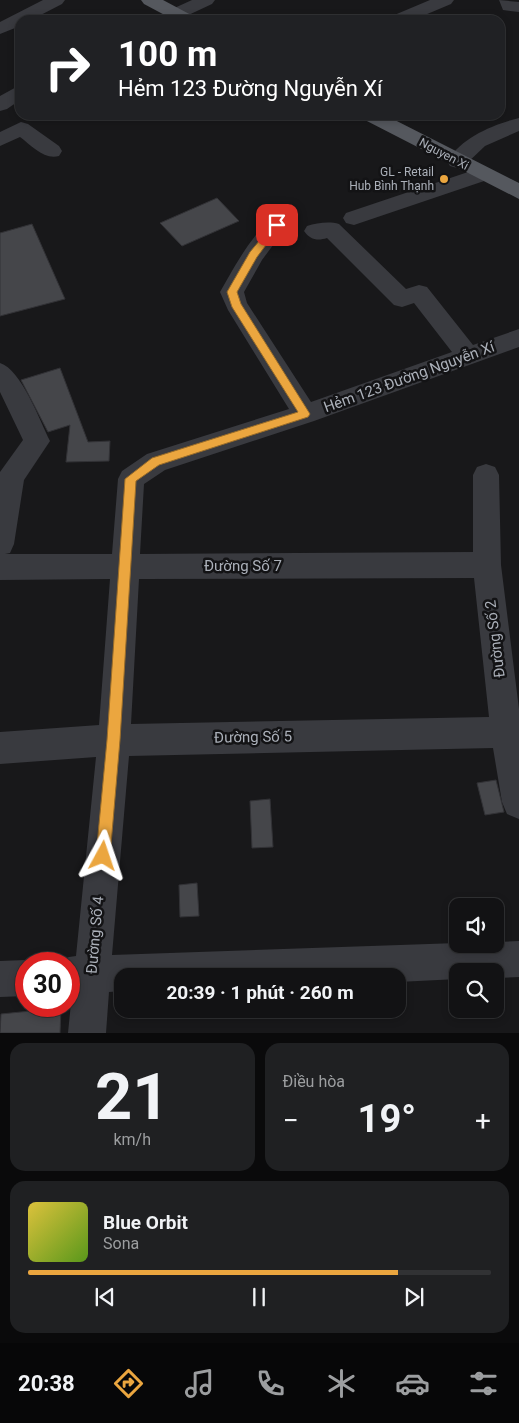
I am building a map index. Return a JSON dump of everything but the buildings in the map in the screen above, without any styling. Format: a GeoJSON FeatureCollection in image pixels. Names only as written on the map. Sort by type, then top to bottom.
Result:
{"type":"FeatureCollection","features":[{"type":"Feature","properties":{"kind":"main road"},"geometry":{"type":"LineString","coordinates":[[150,0],[177,15]]}},
{"type":"Feature","properties":{"kind":"main road","name":"Nguyen Xi"},"geometry":{"type":"LineString","coordinates":[[383,120],[457,161],[519,192]]}},
{"type":"Feature","properties":{"kind":"street"},"geometry":{"type":"LineString","coordinates":[[27,15],[56,0]]}},
{"type":"Feature","properties":{"kind":"street"},"geometry":{"type":"LineString","coordinates":[[184,15],[206,0]]}},
{"type":"Feature","properties":{"kind":"street"},"geometry":{"type":"LineString","coordinates":[[410,15],[445,0]]}},
{"type":"Feature","properties":{"kind":"street"},"geometry":{"type":"LineString","coordinates":[[508,0],[509,6],[519,7]]}},
{"type":"Feature","properties":{"kind":"street"},"geometry":{"type":"LineString","coordinates":[[0,29],[15,21]]}},
{"type":"Feature","properties":{"kind":"street"},"geometry":{"type":"LineString","coordinates":[[0,105],[15,94]]}},
{"type":"Feature","properties":{"kind":"street"},"geometry":{"type":"LineString","coordinates":[[457,161],[473,143],[498,131],[519,124]]}},
{"type":"Feature","properties":{"kind":"street"},"geometry":{"type":"LineString","coordinates":[[0,140],[21,128],[52,151]]}},
{"type":"Feature","properties":{"kind":"street"},"geometry":{"type":"LineString","coordinates":[[354,218],[484,174]]}},
{"type":"Feature","properties":{"kind":"street"},"geometry":{"type":"LineString","coordinates":[[277,225],[254,255],[232,292],[236,304],[305,414]]}},
{"type":"Feature","properties":{"kind":"street"},"geometry":{"type":"LineString","coordinates":[[315,230],[319,233],[331,229],[402,299],[419,293],[468,355]]}},
{"type":"Feature","properties":{"kind":"street","name":"Hẻm 123 Đường Nguyễn Xí"},"geometry":{"type":"LineString","coordinates":[[131,479],[156,462],[305,414],[519,338]]}},
{"type":"Feature","properties":{"kind":"street"},"geometry":{"type":"LineString","coordinates":[[0,372],[11,388],[37,441],[11,477],[0,544]]}},
{"type":"Feature","properties":{"kind":"street","name":"Đường Số 2"},"geometry":{"type":"LineString","coordinates":[[486,475],[487,565],[506,732],[519,802]]}},
{"type":"Feature","properties":{"kind":"street","name":"Đường Số 4"},"geometry":{"type":"LineString","coordinates":[[87,1033],[80,974],[114,740],[131,479]]}},
{"type":"Feature","properties":{"kind":"street","name":"Đường Số 7"},"geometry":{"type":"LineString","coordinates":[[0,567],[487,565]]}},
{"type":"Feature","properties":{"kind":"street","name":"Đường Số 5"},"geometry":{"type":"LineString","coordinates":[[0,748],[114,740],[506,732]]}},
{"type":"Feature","properties":{"kind":"street"},"geometry":{"type":"LineString","coordinates":[[80,974],[519,959]]}},
{"type":"Feature","properties":{"kind":"street"},"geometry":{"type":"LineString","coordinates":[[0,979],[15,978]]}},
{"type":"Feature","properties":{"kind":"place","name":"GL - Retail Hub Bình Thạnh"},"geometry":{"type":"Point","coordinates":[444,179]}},
{"type":"Feature","properties":{"kind":"route"},"geometry":{"type":"LineString","coordinates":[[103,856],[114,740],[131,479],[156,462],[305,414],[236,304],[232,292],[254,255],[277,225]]}}]}
